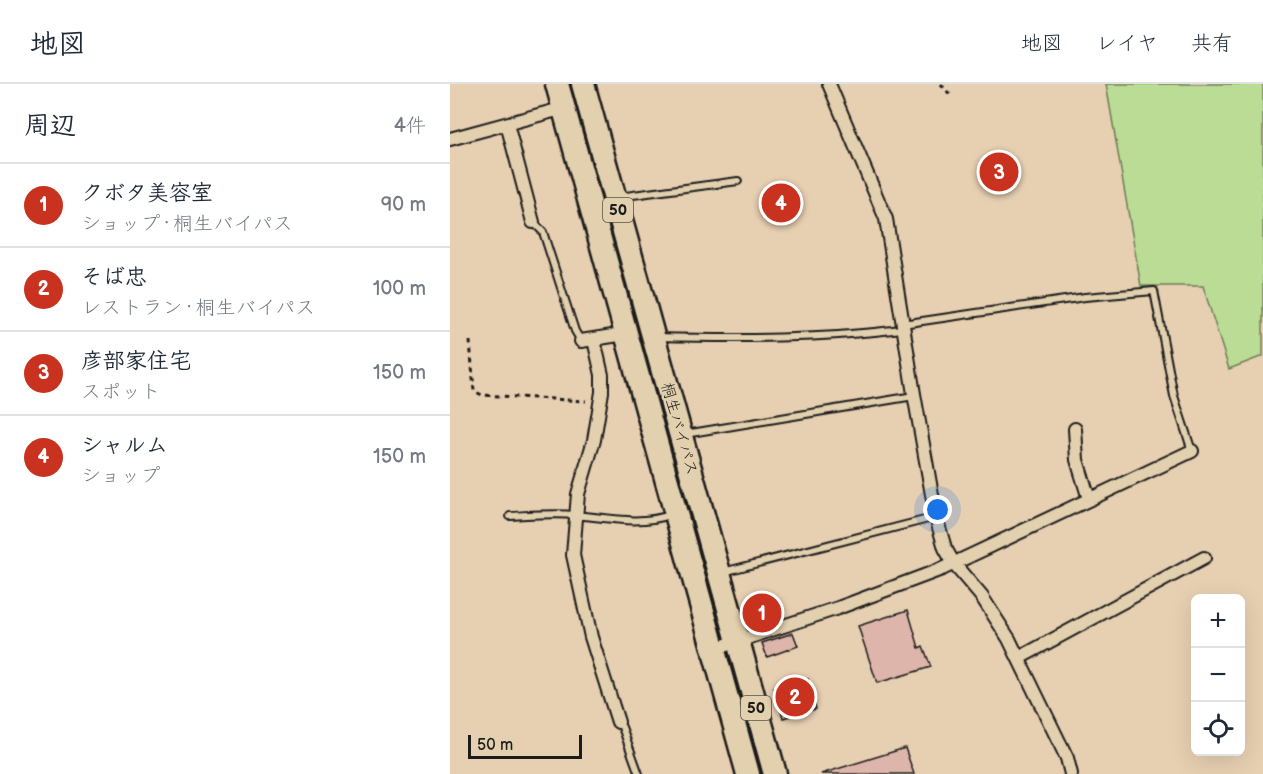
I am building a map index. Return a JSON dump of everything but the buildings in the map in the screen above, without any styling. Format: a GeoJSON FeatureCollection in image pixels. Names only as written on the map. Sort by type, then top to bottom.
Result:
{"type":"FeatureCollection","features":[{"type":"Feature","properties":{"kind":"highway","name":"桐生バイパス"},"geometry":{"type":"LineString","coordinates":[[557,84],[563,109],[639,335],[681,435],[775,774]]}},
{"type":"Feature","properties":{"kind":"highway","name":"桐生バイパス"},"geometry":{"type":"LineString","coordinates":[[585,93],[615,197],[639,335],[676,513],[748,774]]}},
{"type":"Feature","properties":{"kind":"street"},"geometry":{"type":"LineString","coordinates":[[829,84],[886,219],[914,396],[936,517],[945,548],[954,564],[989,607],[1019,658],[1067,758],[1071,774]]}},
{"type":"Feature","properties":{"kind":"street"},"geometry":{"type":"LineString","coordinates":[[450,139],[563,109],[585,93]]}},
{"type":"Feature","properties":{"kind":"street"},"geometry":{"type":"LineString","coordinates":[[507,124],[533,222]]}},
{"type":"Feature","properties":{"kind":"street"},"geometry":{"type":"LineString","coordinates":[[581,342],[639,335]]}},
{"type":"Feature","properties":{"kind":"street"},"geometry":{"type":"LineString","coordinates":[[594,340],[602,375],[600,402],[594,440],[578,494],[573,555],[591,637],[618,722]]}},
{"type":"Feature","properties":{"kind":"street"},"geometry":{"type":"LineString","coordinates":[[1075,429],[1077,460],[1089,499]]}},
{"type":"Feature","properties":{"kind":"street"},"geometry":{"type":"LineString","coordinates":[[714,649],[838,608],[954,564],[1192,451]]}},
{"type":"Feature","properties":{"kind":"street"},"geometry":{"type":"LineString","coordinates":[[1019,658],[1204,558]]}},
{"type":"Feature","properties":{"kind":"lane"},"geometry":{"type":"LineString","coordinates":[[615,197],[738,181]]}},
{"type":"Feature","properties":{"kind":"lane"},"geometry":{"type":"LineString","coordinates":[[533,222],[543,232],[575,331],[581,342]]}},
{"type":"Feature","properties":{"kind":"lane"},"geometry":{"type":"LineString","coordinates":[[639,335],[722,339],[794,338],[868,333],[1085,297],[1154,291],[1174,396],[1192,451]]}},
{"type":"Feature","properties":{"kind":"lane"},"geometry":{"type":"LineString","coordinates":[[681,435],[914,396]]}},
{"type":"Feature","properties":{"kind":"lane"},"geometry":{"type":"LineString","coordinates":[[510,516],[575,515],[635,522],[648,521],[676,513]]}},
{"type":"Feature","properties":{"kind":"lane"},"geometry":{"type":"LineString","coordinates":[[719,573],[936,517]]}},
{"type":"Feature","properties":{"kind":"lane"},"geometry":{"type":"LineString","coordinates":[[618,722],[622,727],[639,774]]}},
{"type":"Feature","properties":{"kind":"path"},"geometry":{"type":"LineString","coordinates":[[941,84],[952,97]]}},
{"type":"Feature","properties":{"kind":"path"},"geometry":{"type":"LineString","coordinates":[[470,341],[474,391],[482,395],[600,402]]}},
{"type":"Feature","properties":{"kind":"green space"},"geometry":{"type":"Polygon","coordinates":[[[1106,84],[1263,84],[1263,356],[1229,369],[1203,286],[1141,286],[1106,84]]]}},
{"type":"Feature","properties":{"kind":"place","name":"彦部家住宅"},"geometry":{"type":"Point","coordinates":[999,172]}},
{"type":"Feature","properties":{"kind":"place","name":"シャルム"},"geometry":{"type":"Point","coordinates":[781,203]}},
{"type":"Feature","properties":{"kind":"place","name":"クボタ美容室"},"geometry":{"type":"Point","coordinates":[762,613]}},
{"type":"Feature","properties":{"kind":"place","name":"そば忠"},"geometry":{"type":"Point","coordinates":[795,697]}}]}
